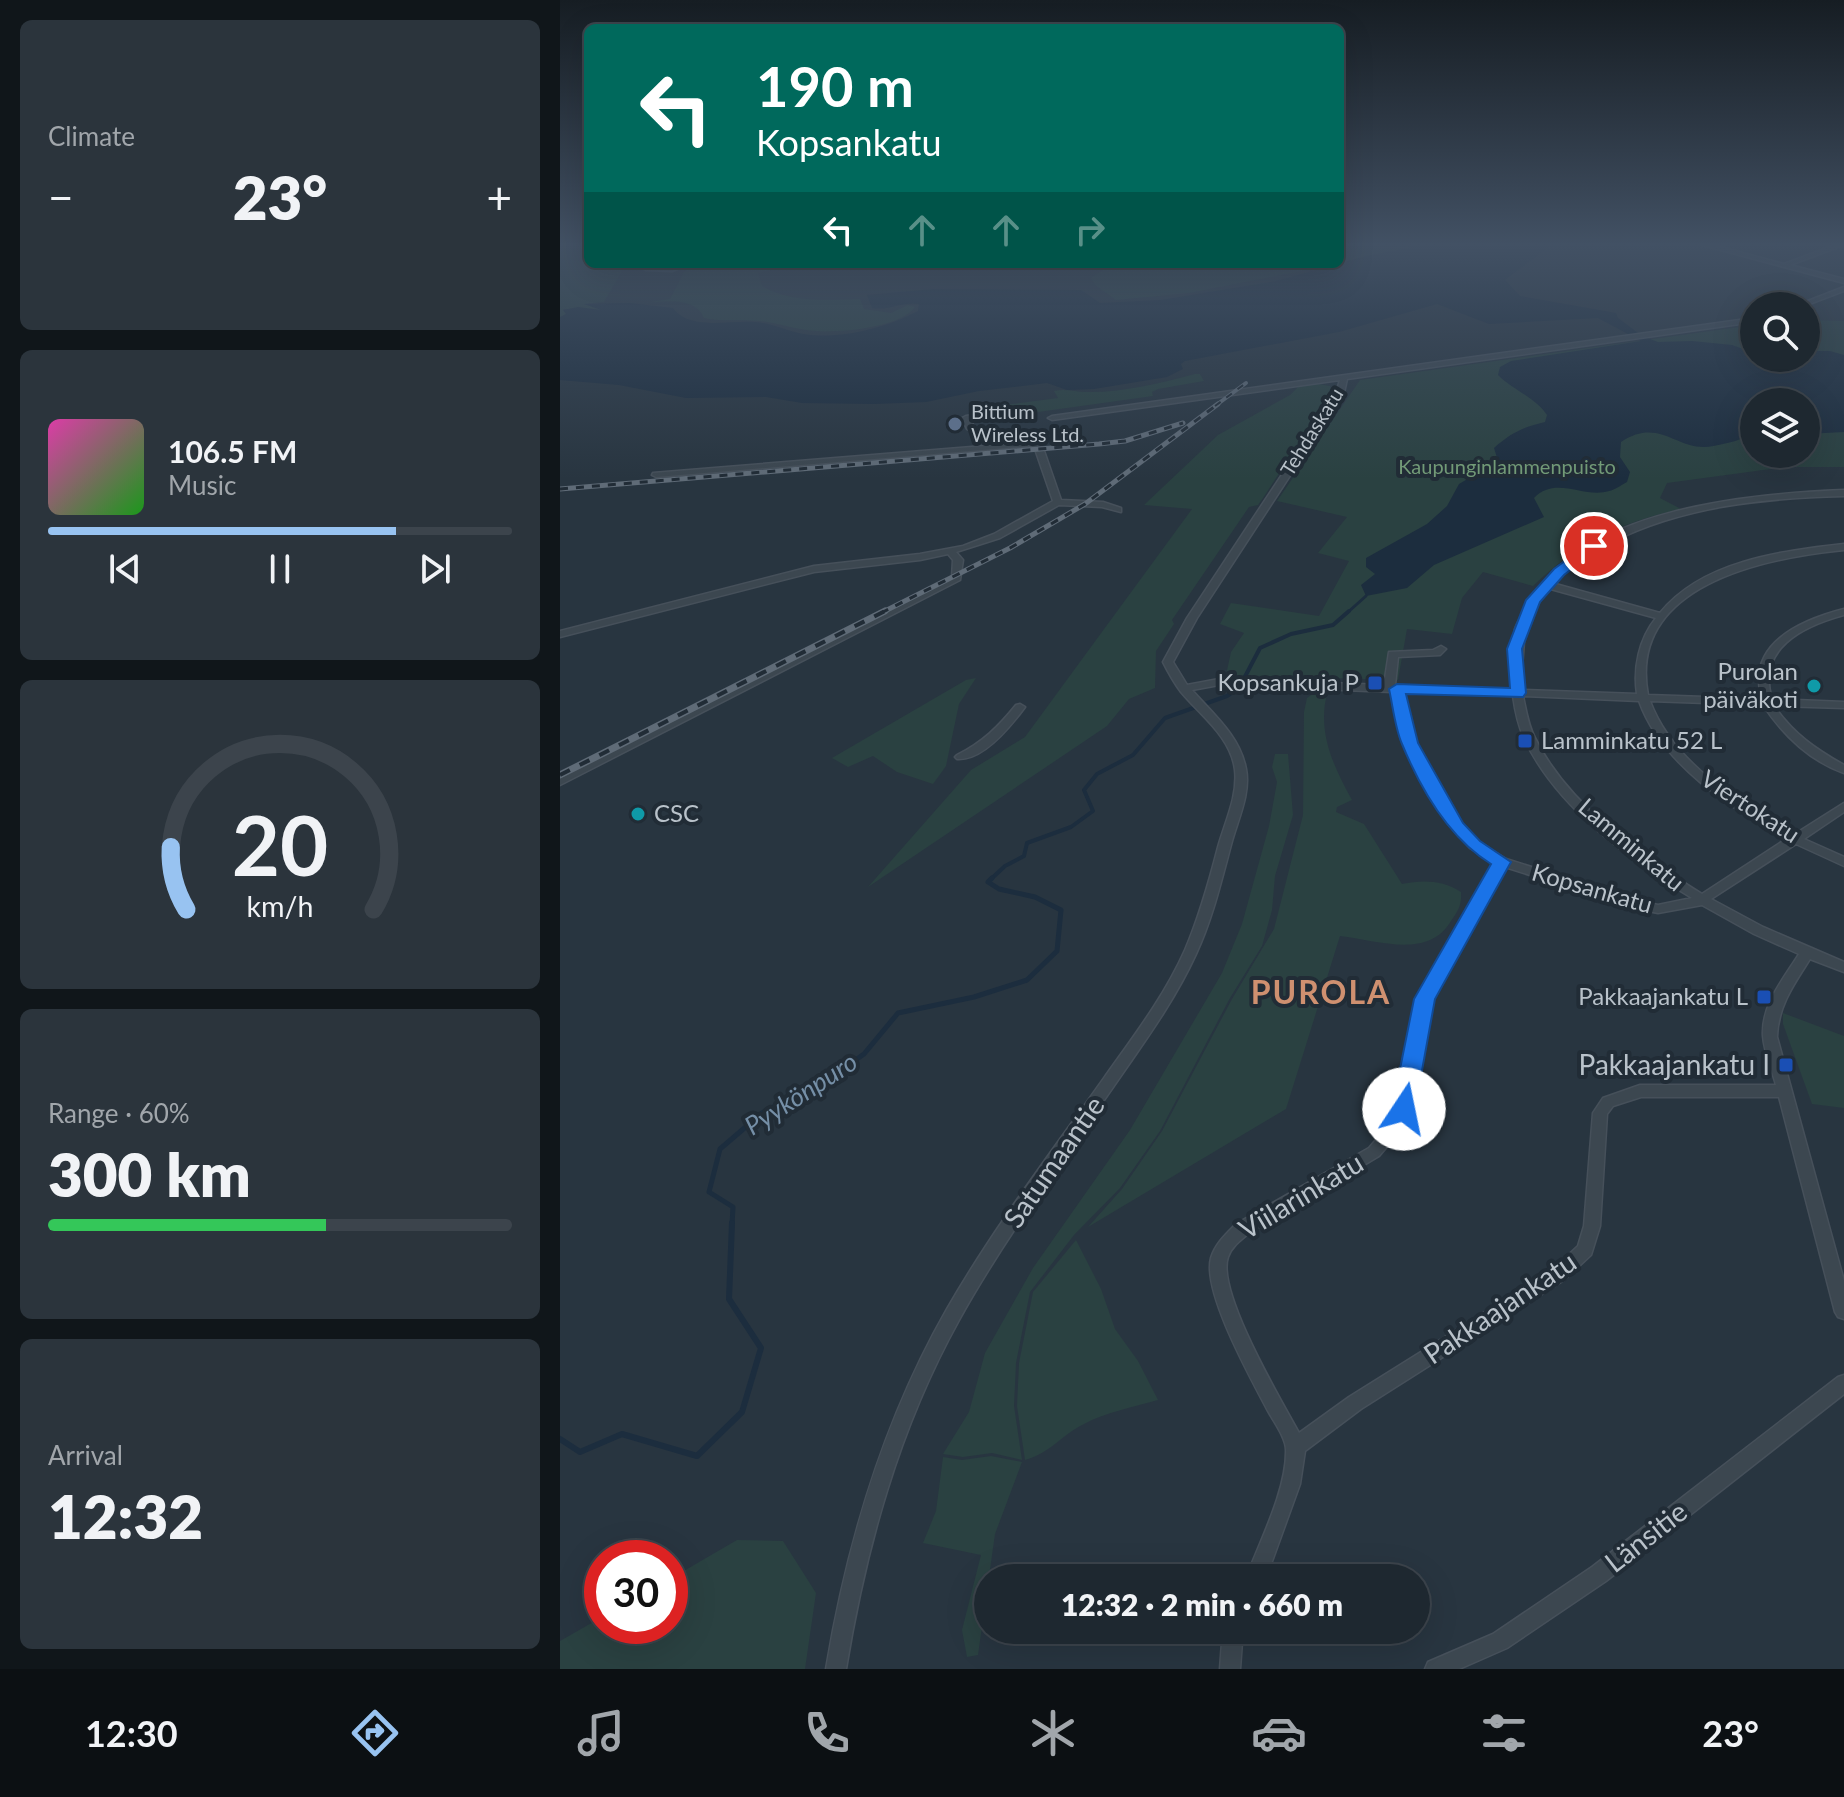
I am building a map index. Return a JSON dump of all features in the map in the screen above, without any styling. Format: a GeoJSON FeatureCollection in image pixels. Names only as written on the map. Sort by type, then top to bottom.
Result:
{"type":"FeatureCollection","features":[{"type":"Feature","properties":{"kind":"street","name":"Tehdaskatu"},"geometry":{"type":"LineString","coordinates":[[1173,675],[1168,662],[1174,646],[1340,393],[1344,377],[1733,323]]}},
{"type":"Feature","properties":{"kind":"street"},"geometry":{"type":"LineString","coordinates":[[1052,418],[1344,377]]}},
{"type":"Feature","properties":{"kind":"street"},"geometry":{"type":"LineString","coordinates":[[971,429],[966,418],[1004,413]]}},
{"type":"Feature","properties":{"kind":"street"},"geometry":{"type":"LineString","coordinates":[[656,475],[1033,444],[1039,448],[1058,502]]}},
{"type":"Feature","properties":{"kind":"street","name":"Lamminkatu"},"geometry":{"type":"LineString","coordinates":[[1844,493],[1754,498],[1656,519],[1594,546],[1570,562],[1533,600],[1515,649],[1518,693],[1530,740],[1552,773],[1585,811],[1629,849],[1700,901],[1806,954],[1844,967]]}},
{"type":"Feature","properties":{"kind":"street"},"geometry":{"type":"LineString","coordinates":[[560,634],[814,569],[950,551],[997,536],[1058,502],[1103,505],[1118,510]]}},
{"type":"Feature","properties":{"kind":"street"},"geometry":{"type":"LineString","coordinates":[[1547,585],[1659,616],[1706,581],[1739,567],[1793,552],[1844,547]]}},
{"type":"Feature","properties":{"kind":"street"},"geometry":{"type":"LineString","coordinates":[[560,782],[957,578],[958,560],[950,551]]}},
{"type":"Feature","properties":{"kind":"street"},"geometry":{"type":"LineString","coordinates":[[1844,612],[1800,627],[1781,639],[1764,663],[1762,682],[1783,726],[1844,770]]}},
{"type":"Feature","properties":{"kind":"street","name":"Viertokatu"},"geometry":{"type":"LineString","coordinates":[[1659,616],[1641,661],[1642,697],[1662,734],[1695,772],[1738,803],[1844,862]]}},
{"type":"Feature","properties":{"kind":"street"},"geometry":{"type":"LineString","coordinates":[[1393,689],[1393,654],[1436,653],[1441,649]]}},
{"type":"Feature","properties":{"kind":"street","name":"Satumaantie"},"geometry":{"type":"LineString","coordinates":[[836,1669],[846,1605],[863,1534],[892,1445],[926,1368],[986,1260],[1147,1028],[1180,973],[1202,923],[1239,793],[1241,767],[1218,723],[1173,675]]}},
{"type":"Feature","properties":{"kind":"street"},"geometry":{"type":"LineString","coordinates":[[1183,689],[1219,682],[1844,705]]}},
{"type":"Feature","properties":{"kind":"street","name":"Kopsankatu"},"geometry":{"type":"LineString","coordinates":[[1393,689],[1409,743],[1455,825],[1474,845],[1502,862],[1658,909],[1700,901]]}},
{"type":"Feature","properties":{"kind":"street"},"geometry":{"type":"LineString","coordinates":[[961,757],[999,734],[1020,707]]}},
{"type":"Feature","properties":{"kind":"street"},"geometry":{"type":"LineString","coordinates":[[1700,901],[1844,807]]}},
{"type":"Feature","properties":{"kind":"street","name":"Viilarinkatu"},"geometry":{"type":"LineString","coordinates":[[1296,1446],[1223,1295],[1218,1267],[1224,1245],[1242,1229],[1374,1152],[1391,1132],[1404,1109],[1425,999],[1502,862]]}},
{"type":"Feature","properties":{"kind":"street"},"geometry":{"type":"LineString","coordinates":[[1806,954],[1775,1002],[1769,1021],[1770,1037],[1844,1312]]}},
{"type":"Feature","properties":{"kind":"street","name":"Pakkaajankatu"},"geometry":{"type":"LineString","coordinates":[[1296,1446],[1355,1403],[1558,1275],[1585,1250],[1592,1226],[1600,1113],[1608,1102],[1640,1091],[1784,1091]]}},
{"type":"Feature","properties":{"kind":"street","name":"Länsitie"},"geometry":{"type":"LineString","coordinates":[[1435,1669],[1500,1641],[1599,1574],[1844,1383]]}},
{"type":"Feature","properties":{"kind":"street"},"geometry":{"type":"LineString","coordinates":[[1261,1564],[1291,1484],[1296,1446]]}},
{"type":"Feature","properties":{"kind":"street"},"geometry":{"type":"LineString","coordinates":[[1230,1669],[1232,1644]]}},
{"type":"Feature","properties":{"kind":"green space"},"geometry":{"type":"Polygon","coordinates":[[[769,323],[887,323],[853,330],[801,329],[769,323]]]}},
{"type":"Feature","properties":{"kind":"green space","name":"Kaupunginlammenpuisto"},"geometry":{"type":"Polygon","coordinates":[[[1820,323],[1844,323],[1844,467],[1820,467],[1820,388],[1740,388],[1740,468],[1779,468],[1667,483],[1660,498],[1681,509],[1601,536],[1567,557],[1533,586],[1483,572],[1462,598],[1452,634],[1407,629],[1398,680],[1226,675],[1231,652],[1244,633],[1220,624],[1231,603],[1319,616],[1349,561],[1318,553],[1347,517],[1277,501],[1360,380],[1740,327],[1740,372],[1820,372],[1820,323]]]}},
{"type":"Feature","properties":{"kind":"green space"},"geometry":{"type":"Polygon","coordinates":[[[1200,374],[1204,381],[1158,389],[1152,392],[1153,396],[1031,413],[1011,413],[1004,405],[1058,398],[1054,391],[1058,390],[1113,391],[1200,374]]]}},
{"type":"Feature","properties":{"kind":"green space"},"geometry":{"type":"Polygon","coordinates":[[[1299,386],[1330,386],[1332,392],[1263,498],[1258,505],[1249,507],[1172,620],[1174,624],[1156,651],[1155,688],[1129,699],[1107,726],[868,887],[971,770],[1025,737],[1192,509],[1144,505],[1218,435],[1290,395],[1299,386]]]}},
{"type":"Feature","properties":{"kind":"green space"},"geometry":{"type":"Polygon","coordinates":[[[976,678],[959,704],[946,766],[933,784],[897,772],[873,756],[848,767],[832,758],[966,680],[976,678]]]}},
{"type":"Feature","properties":{"kind":"green space"},"geometry":{"type":"Polygon","coordinates":[[[1318,690],[1327,694],[1324,722],[1329,749],[1352,800],[1337,807],[1336,812],[1364,824],[1402,884],[1432,882],[1447,885],[1461,892],[1459,908],[1441,933],[1416,944],[1401,945],[1340,936],[1286,1109],[1088,1227],[1122,1189],[1162,1131],[1232,999],[1274,929],[1303,815],[1304,712],[1307,698],[1318,690]]]}},
{"type":"Feature","properties":{"kind":"green space"},"geometry":{"type":"Polygon","coordinates":[[[1275,754],[1288,754],[1293,815],[1275,876],[1272,910],[1262,946],[1230,998],[1160,1131],[1120,1188],[1074,1235],[1030,1292],[1016,1363],[1014,1406],[1022,1460],[992,1453],[963,1457],[943,1454],[969,1412],[985,1353],[1033,1268],[1130,1130],[1222,973],[1242,924],[1269,826],[1277,782],[1272,767],[1275,754]]]}},
{"type":"Feature","properties":{"kind":"green space"},"geometry":{"type":"Polygon","coordinates":[[[1783,1013],[1844,1036],[1844,1108],[1812,1104],[1783,1024],[1783,1013]]]}},
{"type":"Feature","properties":{"kind":"green space"},"geometry":{"type":"Polygon","coordinates":[[[1076,1240],[1101,1289],[1115,1329],[1138,1361],[1158,1400],[1093,1420],[1042,1453],[1025,1460],[1017,1406],[1019,1363],[1033,1292],[1076,1240]]]}},
{"type":"Feature","properties":{"kind":"green space"},"geometry":{"type":"Polygon","coordinates":[[[991,1456],[1022,1462],[995,1534],[991,1564],[979,1564],[981,1555],[923,1543],[936,1511],[943,1457],[962,1460],[991,1456]]]}},
{"type":"Feature","properties":{"kind":"green space"},"geometry":{"type":"Polygon","coordinates":[[[737,1540],[783,1541],[816,1593],[805,1669],[560,1669],[560,1641],[584,1627],[584,1644],[688,1644],[688,1569],[737,1540]]]}},
{"type":"Feature","properties":{"kind":"green space"},"geometry":{"type":"Polygon","coordinates":[[[974,1583],[974,1644],[980,1644],[978,1655],[967,1657],[962,1630],[974,1583]]]}},
{"type":"Feature","properties":{"kind":"water"},"geometry":{"type":"Polygon","coordinates":[[[560,323],[760,323],[817,335],[847,334],[892,323],[1371,323],[1339,332],[1185,361],[1181,364],[1183,369],[1167,377],[1094,389],[1067,390],[1047,383],[979,391],[926,402],[802,403],[766,397],[686,398],[619,385],[560,380],[560,323]]]}},
{"type":"Feature","properties":{"kind":"water"},"geometry":{"type":"Polygon","coordinates":[[[1607,323],[1625,323],[1642,336],[1658,342],[1692,341],[1740,348],[1740,372],[1820,372],[1820,351],[1830,351],[1844,355],[1844,432],[1820,433],[1820,388],[1740,388],[1740,439],[1704,447],[1655,433],[1634,435],[1621,442],[1620,457],[1630,472],[1627,482],[1614,490],[1600,493],[1551,488],[1543,491],[1534,498],[1544,517],[1434,565],[1407,588],[1366,596],[1361,585],[1375,574],[1366,567],[1366,558],[1427,524],[1447,506],[1459,484],[1498,461],[1494,448],[1506,438],[1524,428],[1545,422],[1547,415],[1542,409],[1498,375],[1500,367],[1511,361],[1641,341],[1607,323]]]}},
{"type":"Feature","properties":{"kind":"waterway","name":"Pyykönpuro"},"geometry":{"type":"LineString","coordinates":[[1347,613],[1366,596]]}},
{"type":"Feature","properties":{"kind":"waterway","name":"Pyykönpuro"},"geometry":{"type":"LineString","coordinates":[[990,880],[1005,866],[1024,856],[1027,843],[1071,827],[1093,811],[1084,790],[1097,774],[1133,755],[1165,718],[1227,696],[1239,688],[1260,648],[1291,634],[1333,625],[1349,611]]}},
{"type":"Feature","properties":{"kind":"waterway","name":"Pyykönpuro"},"geometry":{"type":"LineString","coordinates":[[732,1225],[733,1207],[709,1192],[720,1149],[762,1113],[837,1073],[864,1054],[898,1013],[974,997],[1027,980],[1057,951],[1061,910],[1035,897],[999,889],[988,882],[990,880]]}},
{"type":"Feature","properties":{"kind":"waterway","name":"Pyykönpuro"},"geometry":{"type":"LineString","coordinates":[[560,1439],[580,1452],[622,1434],[697,1456],[742,1412],[761,1348],[729,1299],[732,1223]]}},
{"type":"Feature","properties":{"kind":"railway"},"geometry":{"type":"LineString","coordinates":[[1215,406],[1246,383]]}},
{"type":"Feature","properties":{"kind":"railway"},"geometry":{"type":"LineString","coordinates":[[881,613],[1010,548],[1085,504],[1218,404]]}},
{"type":"Feature","properties":{"kind":"railway"},"geometry":{"type":"LineString","coordinates":[[560,489],[1099,444],[1125,441],[1183,423]]}},
{"type":"Feature","properties":{"kind":"railway"},"geometry":{"type":"LineString","coordinates":[[560,775],[885,611]]}},
{"type":"Feature","properties":{"kind":"place","name":"Bittium Wireless Ltd."},"geometry":{"type":"Point","coordinates":[955,424]}},
{"type":"Feature","properties":{"kind":"place","name":"Kopsankuja P"},"geometry":{"type":"Point","coordinates":[1375,683]}},
{"type":"Feature","properties":{"kind":"place","name":"Purolan päiväkoti"},"geometry":{"type":"Point","coordinates":[1814,686]}},
{"type":"Feature","properties":{"kind":"place","name":"Lamminkatu 52 L"},"geometry":{"type":"Point","coordinates":[1525,741]}},
{"type":"Feature","properties":{"kind":"place","name":"CSC"},"geometry":{"type":"Point","coordinates":[638,814]}},
{"type":"Feature","properties":{"kind":"place","name":"Pakkaajankatu L"},"geometry":{"type":"Point","coordinates":[1764,997]}},
{"type":"Feature","properties":{"kind":"place","name":"Pakkaajankatu I"},"geometry":{"type":"Point","coordinates":[1786,1065]}},
{"type":"Feature","properties":{"kind":"district","name":"PUROLA"},"geometry":{"type":"Point","coordinates":[1321,993]}},
{"type":"Feature","properties":{"kind":"route"},"geometry":{"type":"LineString","coordinates":[[1404,1109],[1425,999],[1502,862],[1474,845],[1455,825],[1409,743],[1397,689],[1518,693],[1515,649],[1533,600],[1570,562],[1594,546]]}}]}
